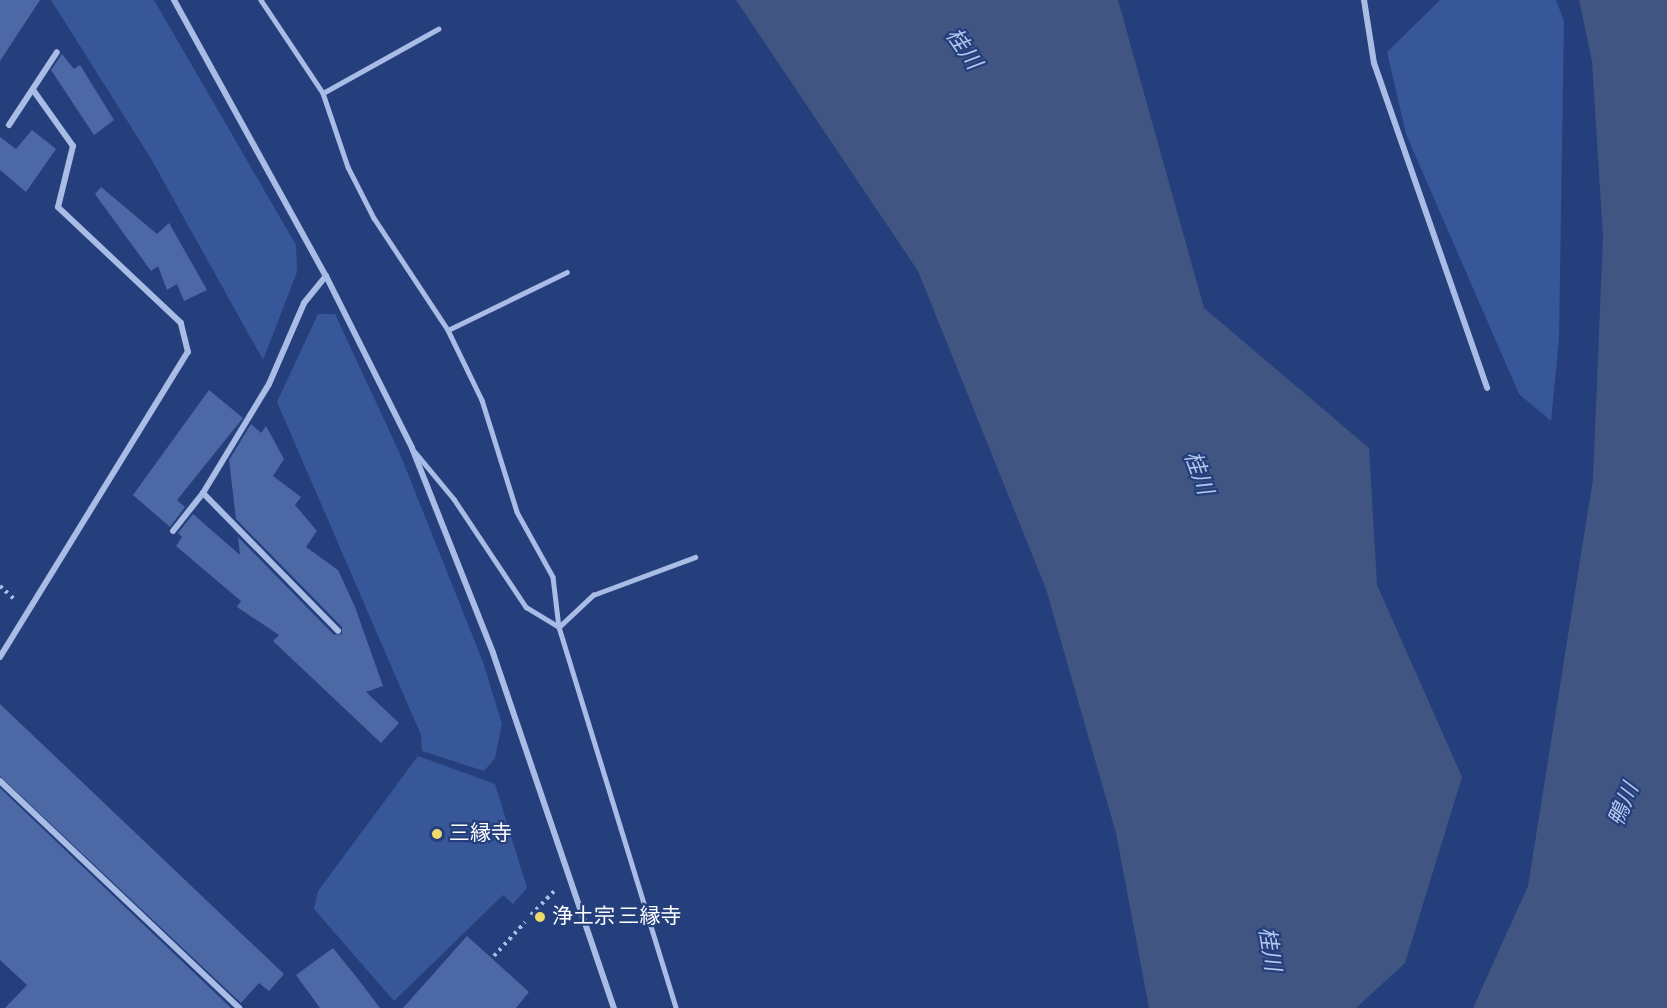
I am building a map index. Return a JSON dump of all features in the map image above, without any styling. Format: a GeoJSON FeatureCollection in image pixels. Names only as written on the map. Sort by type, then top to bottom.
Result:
{"type":"FeatureCollection","features":[{"type":"Feature","properties":{"kind":"street"},"geometry":{"type":"LineString","coordinates":[[174,0],[326,276],[412,448],[493,653],[614,1008]]}},
{"type":"Feature","properties":{"kind":"street"},"geometry":{"type":"LineString","coordinates":[[1364,0],[1374,63],[1487,388]]}},
{"type":"Feature","properties":{"kind":"street"},"geometry":{"type":"LineString","coordinates":[[9,125],[57,52]]}},
{"type":"Feature","properties":{"kind":"street"},"geometry":{"type":"LineString","coordinates":[[0,657],[188,352],[182,323],[58,207],[73,146],[33,90]]}},
{"type":"Feature","properties":{"kind":"street"},"geometry":{"type":"LineString","coordinates":[[173,531],[203,493],[269,384],[304,303],[326,276]]}},
{"type":"Feature","properties":{"kind":"street"},"geometry":{"type":"LineString","coordinates":[[203,493],[338,631]]}},
{"type":"Feature","properties":{"kind":"street"},"geometry":{"type":"LineString","coordinates":[[0,782],[239,1008]]}},
{"type":"Feature","properties":{"kind":"lane"},"geometry":{"type":"LineString","coordinates":[[261,0],[323,93],[348,166],[374,218],[448,330],[482,400],[517,512],[553,577],[559,627],[676,1008]]}},
{"type":"Feature","properties":{"kind":"lane"},"geometry":{"type":"LineString","coordinates":[[323,93],[438,29]]}},
{"type":"Feature","properties":{"kind":"lane"},"geometry":{"type":"LineString","coordinates":[[448,330],[567,272]]}},
{"type":"Feature","properties":{"kind":"lane"},"geometry":{"type":"LineString","coordinates":[[412,448],[454,499],[526,608],[559,627]]}},
{"type":"Feature","properties":{"kind":"lane"},"geometry":{"type":"LineString","coordinates":[[559,627],[593,595],[695,557]]}},
{"type":"Feature","properties":{"kind":"path"},"geometry":{"type":"LineString","coordinates":[[531,915],[552,892]]}},
{"type":"Feature","properties":{"kind":"path"},"geometry":{"type":"LineString","coordinates":[[494,956],[525,922]]}},
{"type":"Feature","properties":{"kind":"shaded area"},"geometry":{"type":"Polygon","coordinates":[[[51,0],[154,0],[296,245],[297,272],[263,360],[150,157],[51,0]]]}},
{"type":"Feature","properties":{"kind":"shaded area"},"geometry":{"type":"Polygon","coordinates":[[[1440,0],[1556,0],[1564,21],[1559,339],[1551,421],[1519,394],[1406,134],[1387,52],[1440,0]]]}},
{"type":"Feature","properties":{"kind":"shaded area"},"geometry":{"type":"Polygon","coordinates":[[[318,314],[335,314],[400,454],[483,662],[502,724],[495,758],[484,771],[422,751],[421,735],[277,402],[318,314]]]}},
{"type":"Feature","properties":{"kind":"shaded area","name":"三縁寺"},"geometry":{"type":"Polygon","coordinates":[[[418,756],[495,784],[527,888],[513,904],[503,895],[394,1001],[314,909],[318,891],[418,756]]]}},
{"type":"Feature","properties":{"kind":"water","name":"桂川"},"geometry":{"type":"Polygon","coordinates":[[[736,0],[1118,0],[1204,308],[1369,448],[1377,585],[1462,777],[1405,963],[1356,1008],[1149,1008],[1116,833],[1046,589],[918,271],[736,0]]]}},
{"type":"Feature","properties":{"kind":"water","name":"鴨川"},"geometry":{"type":"Polygon","coordinates":[[[1579,0],[1667,0],[1667,1008],[1473,1008],[1528,886],[1593,479],[1603,237],[1592,61],[1579,0]]]}},
{"type":"Feature","properties":{"kind":"building"},"geometry":{"type":"Polygon","coordinates":[[[0,0],[40,0],[0,61],[0,0]]]}},
{"type":"Feature","properties":{"kind":"building"},"geometry":{"type":"Polygon","coordinates":[[[62,54],[74,69],[80,65],[114,120],[94,135],[51,70],[62,54]]]}},
{"type":"Feature","properties":{"kind":"building"},"geometry":{"type":"Polygon","coordinates":[[[32,130],[56,149],[26,192],[0,170],[0,137],[16,149],[32,130]]]}},
{"type":"Feature","properties":{"kind":"building"},"geometry":{"type":"Polygon","coordinates":[[[101,187],[157,234],[169,223],[207,290],[184,301],[177,284],[167,290],[158,266],[151,271],[95,194],[101,187]]]}},
{"type":"Feature","properties":{"kind":"building"},"geometry":{"type":"Polygon","coordinates":[[[209,390],[243,418],[177,500],[185,507],[170,527],[133,495],[209,390]]]}},
{"type":"Feature","properties":{"kind":"building"},"geometry":{"type":"Polygon","coordinates":[[[251,424],[261,433],[266,426],[284,459],[273,476],[301,497],[295,505],[317,531],[306,547],[338,570],[355,607],[383,686],[366,692],[399,723],[381,743],[273,641],[279,635],[237,607],[241,601],[176,546],[182,537],[178,533],[193,514],[240,555],[238,537],[334,635],[342,634],[342,627],[236,519],[229,460],[251,424]]]}},
{"type":"Feature","properties":{"kind":"building"},"geometry":{"type":"Polygon","coordinates":[[[0,704],[284,974],[269,991],[259,983],[241,1003],[0,776],[0,704]]]}},
{"type":"Feature","properties":{"kind":"building"},"geometry":{"type":"Polygon","coordinates":[[[0,788],[231,1008],[5,1008],[27,985],[0,960],[0,788]]]}},
{"type":"Feature","properties":{"kind":"building"},"geometry":{"type":"Polygon","coordinates":[[[467,936],[529,992],[516,1008],[403,1008],[467,936]]]}},
{"type":"Feature","properties":{"kind":"building"},"geometry":{"type":"Polygon","coordinates":[[[333,948],[380,1008],[320,1008],[296,975],[333,948]]]}},
{"type":"Feature","properties":{"kind":"place","name":"三縁寺"},"geometry":{"type":"Point","coordinates":[437,834]}},
{"type":"Feature","properties":{"kind":"place","name":"浄土宗 三縁寺"},"geometry":{"type":"Point","coordinates":[540,917]}}]}
